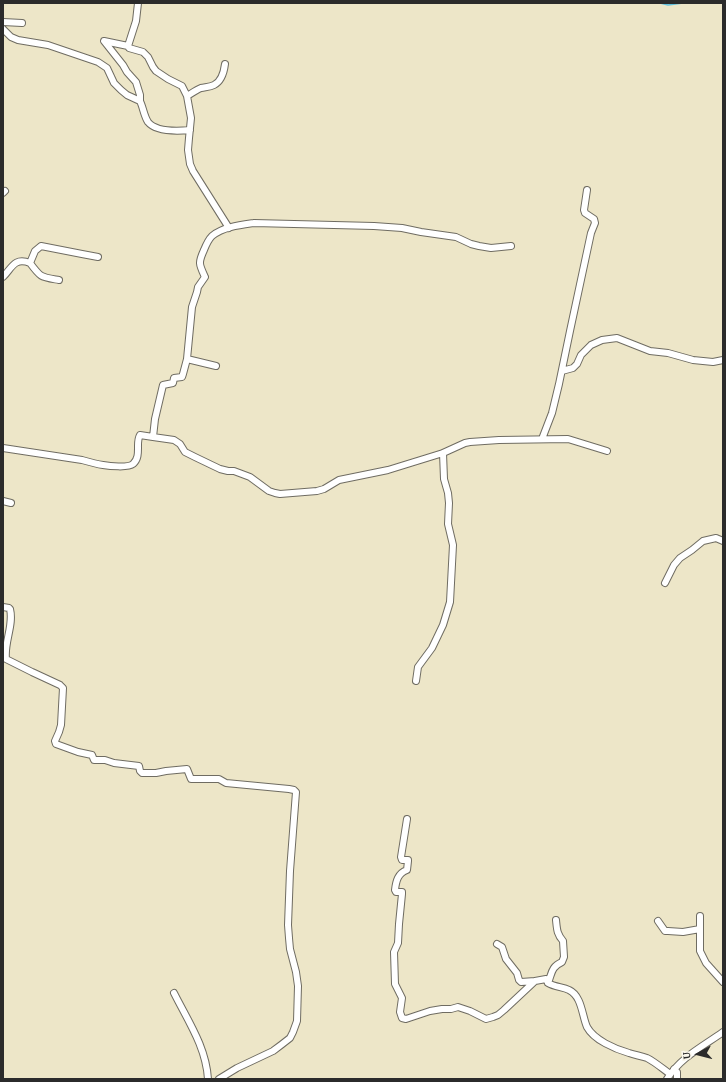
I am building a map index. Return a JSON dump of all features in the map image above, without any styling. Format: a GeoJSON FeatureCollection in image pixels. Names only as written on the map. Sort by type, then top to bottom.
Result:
{"type":"FeatureCollection","features":[{"type":"Feature","properties":{"kind":"street"},"geometry":{"type":"LineString","coordinates":[[128,46],[136,21],[138,3]]}},
{"type":"Feature","properties":{"kind":"street"},"geometry":{"type":"LineString","coordinates":[[3,22],[22,24]]}},
{"type":"Feature","properties":{"kind":"street"},"geometry":{"type":"LineString","coordinates":[[3,29],[11,37],[18,40],[48,45],[98,62],[107,68],[114,82],[121,90],[127,95],[140,101]]}},
{"type":"Feature","properties":{"kind":"street"},"geometry":{"type":"LineString","coordinates":[[190,130],[171,131],[153,126],[149,123],[140,101],[140,95],[136,82],[104,40],[128,46],[129,48],[143,52],[148,57],[156,71],[182,86],[187,96],[191,118],[190,130],[188,150],[190,164],[229,228]]}},
{"type":"Feature","properties":{"kind":"street"},"geometry":{"type":"LineString","coordinates":[[187,96],[202,88],[216,84],[220,80],[226,64]]}},
{"type":"Feature","properties":{"kind":"street"},"geometry":{"type":"LineString","coordinates":[[542,439],[552,413],[591,233],[595,223],[594,219],[585,213],[584,210],[587,190]]}},
{"type":"Feature","properties":{"kind":"street"},"geometry":{"type":"LineString","coordinates":[[153,437],[155,419],[163,385],[172,383],[174,378],[182,377],[186,368],[192,307],[198,287],[205,277],[200,259],[211,236],[229,228],[254,223],[374,226],[402,228],[456,237],[471,244],[491,248],[511,246]]}},
{"type":"Feature","properties":{"kind":"street"},"geometry":{"type":"LineString","coordinates":[[30,263],[35,251],[41,246],[98,258]]}},
{"type":"Feature","properties":{"kind":"street"},"geometry":{"type":"LineString","coordinates":[[3,277],[16,262],[20,261],[30,263],[37,273],[43,278],[59,280]]}},
{"type":"Feature","properties":{"kind":"street"},"geometry":{"type":"LineString","coordinates":[[562,371],[573,368],[577,364],[581,355],[591,345],[602,340],[618,338],[650,351],[668,353],[693,360],[713,362],[723,360]]}},
{"type":"Feature","properties":{"kind":"street"},"geometry":{"type":"LineString","coordinates":[[187,359],[216,366]]}},
{"type":"Feature","properties":{"kind":"street"},"geometry":{"type":"LineString","coordinates":[[3,448],[35,452],[103,465],[119,466],[131,465],[134,463],[139,451],[138,440],[140,435],[174,440],[180,444],[185,452],[220,469],[234,471],[250,477],[275,494],[317,491],[324,489],[338,480],[388,470],[444,453],[470,442],[568,439],[607,451]]}},
{"type":"Feature","properties":{"kind":"street"},"geometry":{"type":"LineString","coordinates":[[416,681],[418,667],[432,648],[443,625],[450,602],[453,545],[448,524],[449,503],[444,479],[444,453]]}},
{"type":"Feature","properties":{"kind":"street"},"geometry":{"type":"LineString","coordinates":[[3,501],[10,503]]}},
{"type":"Feature","properties":{"kind":"street"},"geometry":{"type":"LineString","coordinates":[[665,584],[674,565],[680,558],[692,550],[702,540],[716,538],[723,541]]}},
{"type":"Feature","properties":{"kind":"street"},"geometry":{"type":"LineString","coordinates":[[3,607],[10,609],[11,617],[6,659],[60,685],[63,688],[62,716],[60,728],[55,741],[56,744],[78,752],[92,755],[94,760],[105,760],[115,763],[139,766],[142,773],[156,774],[166,771],[187,769],[190,779],[220,780],[226,783],[289,789],[296,792],[290,871],[288,925],[298,986],[297,1021],[294,1032],[290,1038],[273,1051],[237,1068],[219,1079]]}},
{"type":"Feature","properties":{"kind":"street"},"geometry":{"type":"LineString","coordinates":[[407,819],[401,857],[402,860],[408,860],[407,870],[399,875],[395,890],[396,892],[402,892],[398,943],[394,952],[395,984],[402,998],[400,1012],[402,1018],[406,1019],[430,1010],[458,1008],[470,1011],[486,1019],[493,1018],[535,981]]}},
{"type":"Feature","properties":{"kind":"street"},"geometry":{"type":"LineString","coordinates":[[700,916],[701,954],[710,968],[723,982]]}},
{"type":"Feature","properties":{"kind":"street"},"geometry":{"type":"LineString","coordinates":[[548,984],[552,970],[556,965],[562,962],[564,957],[563,941],[559,937],[556,920]]}},
{"type":"Feature","properties":{"kind":"street"},"geometry":{"type":"LineString","coordinates":[[658,921],[666,931],[683,932],[700,930]]}},
{"type":"Feature","properties":{"kind":"street"},"geometry":{"type":"LineString","coordinates":[[497,944],[502,947],[506,959],[517,973],[518,980],[521,982],[546,979],[548,984],[568,990],[577,996],[587,1028],[592,1034],[621,1051],[647,1058],[671,1074]]}},
{"type":"Feature","properties":{"kind":"street"},"geometry":{"type":"LineString","coordinates":[[174,993],[202,1047],[208,1079]]}},
{"type":"Feature","properties":{"kind":"street"},"geometry":{"type":"LineString","coordinates":[[671,1074],[682,1060],[723,1032]]}},
{"type":"Feature","properties":{"kind":"street"},"geometry":{"type":"LineString","coordinates":[[671,1074],[677,1072],[677,1079]]}},
{"type":"Feature","properties":{"kind":"waterway"},"geometry":{"type":"LineString","coordinates":[[660,3],[668,5],[683,3]]}}]}
